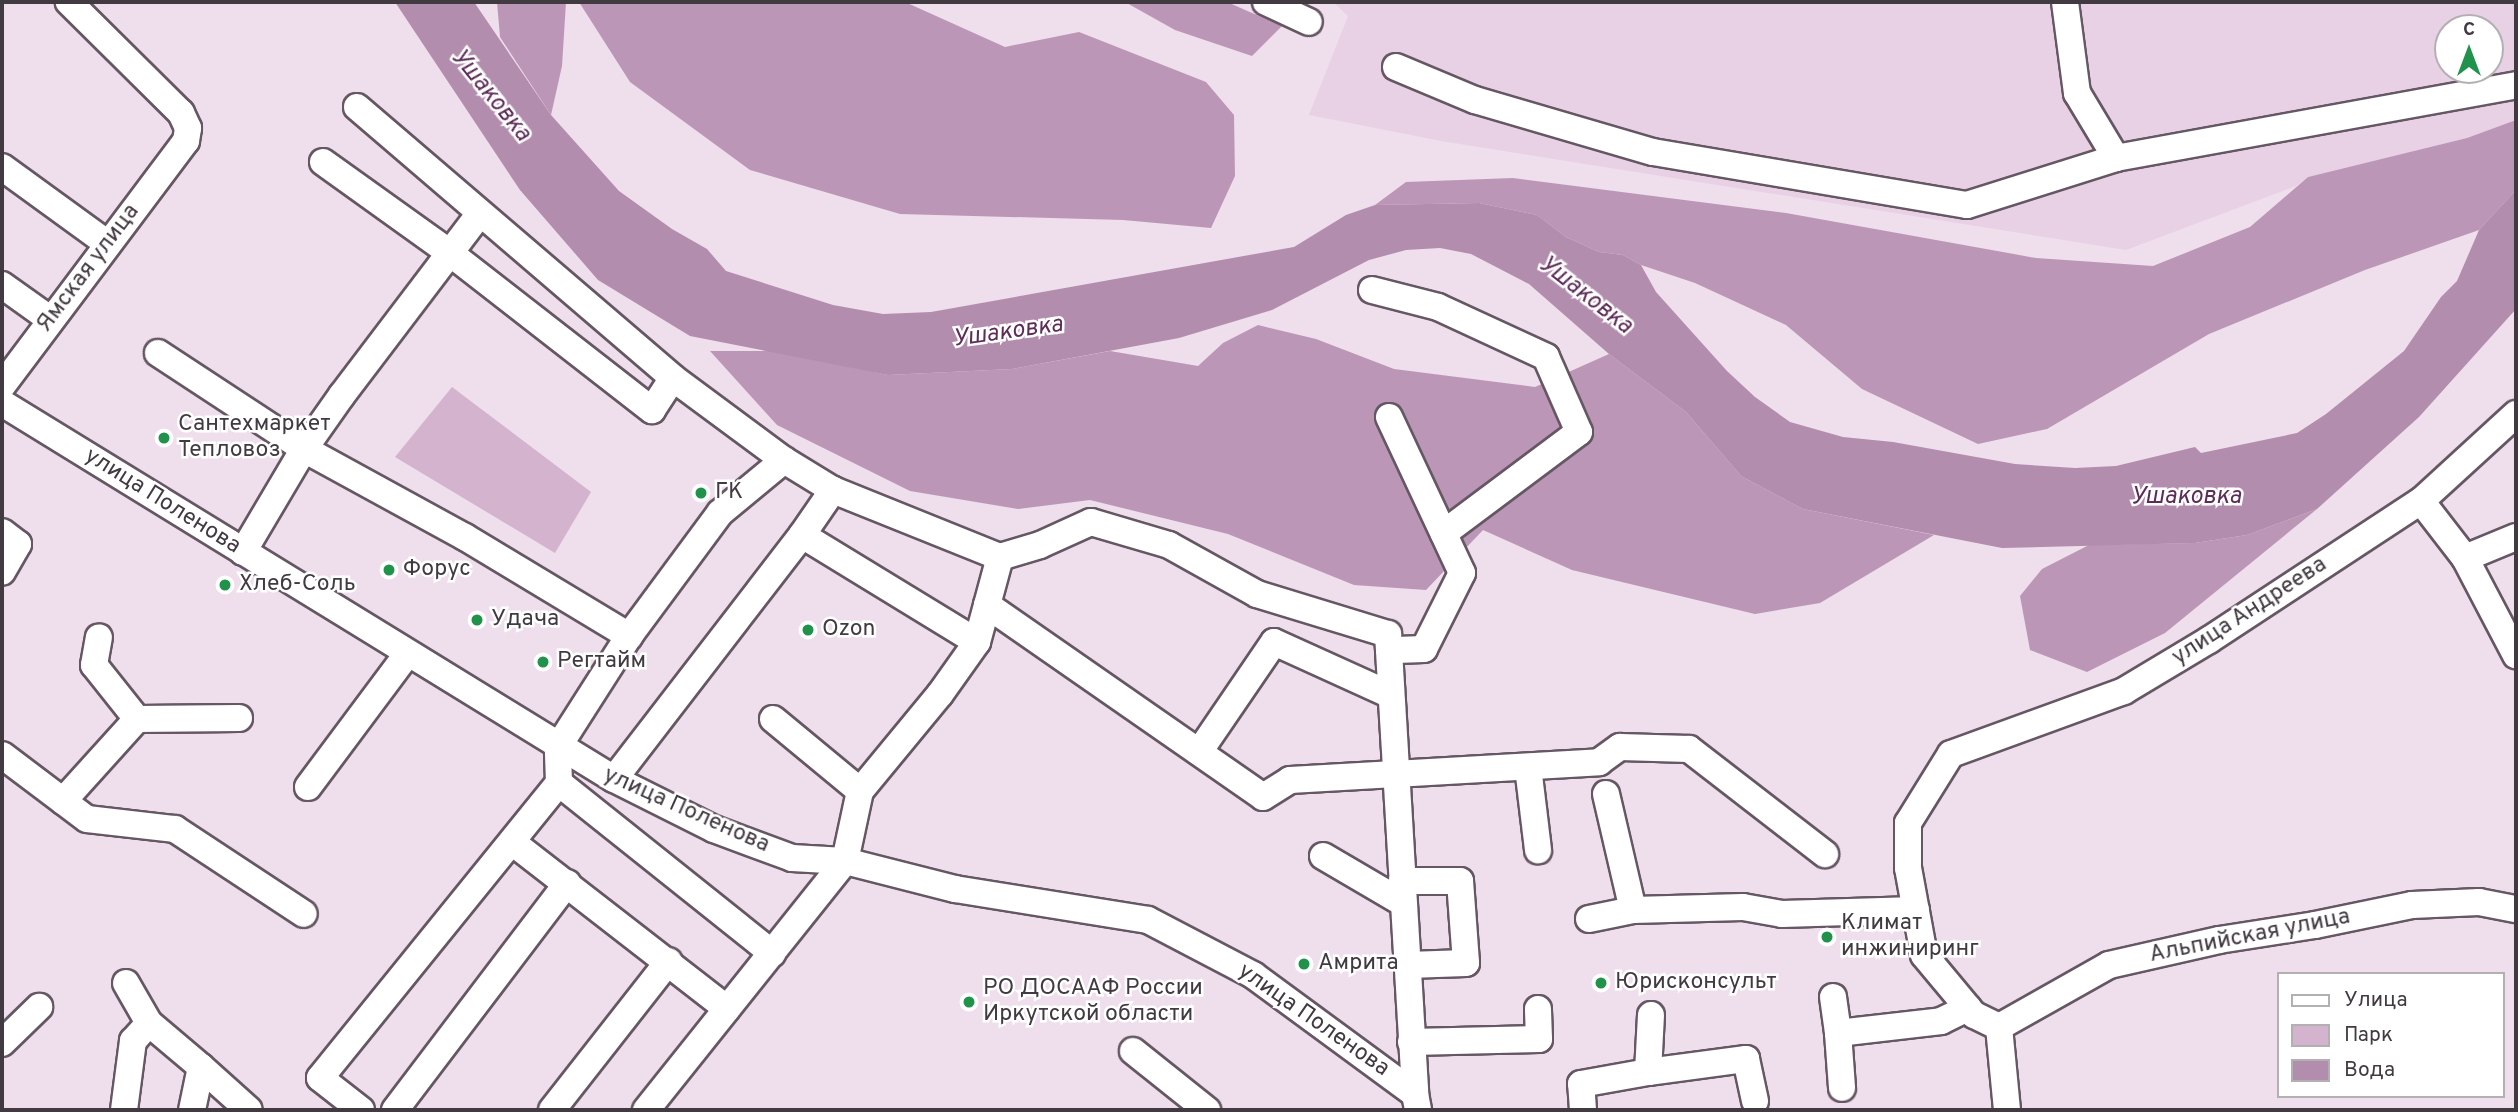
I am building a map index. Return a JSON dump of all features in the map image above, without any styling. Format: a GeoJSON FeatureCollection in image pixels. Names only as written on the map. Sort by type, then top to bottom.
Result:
{"type":"FeatureCollection","features":[{"type":"Feature","properties":{"kind":"street","name":"Ямская улица"},"geometry":{"type":"LineString","coordinates":[[2,388],[186,141],[188,128],[181,113],[69,2]]}},
{"type":"Feature","properties":{"kind":"street"},"geometry":{"type":"LineString","coordinates":[[1266,2],[1309,22]]}},
{"type":"Feature","properties":{"kind":"street"},"geometry":{"type":"LineString","coordinates":[[2065,2],[2077,93],[2116,158]]}},
{"type":"Feature","properties":{"kind":"street"},"geometry":{"type":"LineString","coordinates":[[1396,67],[1475,100],[1653,152],[1967,205],[2116,158],[2516,85]]}},
{"type":"Feature","properties":{"kind":"street"},"geometry":{"type":"LineString","coordinates":[[358,107],[673,378],[784,460],[833,490],[1000,557],[1040,545],[1091,522],[1169,545],[1257,594],[1389,642],[1424,649],[1462,573],[1388,416]]}},
{"type":"Feature","properties":{"kind":"street"},"geometry":{"type":"LineString","coordinates":[[323,162],[450,253],[652,410],[673,378]]}},
{"type":"Feature","properties":{"kind":"street"},"geometry":{"type":"LineString","coordinates":[[12,174],[108,244]]}},
{"type":"Feature","properties":{"kind":"street"},"geometry":{"type":"LineString","coordinates":[[243,552],[304,449],[480,213]]}},
{"type":"Feature","properties":{"kind":"street"},"geometry":{"type":"LineString","coordinates":[[2,285],[51,320]]}},
{"type":"Feature","properties":{"kind":"street"},"geometry":{"type":"LineString","coordinates":[[1372,290],[1438,307],[1546,357],[1579,432],[1444,533]]}},
{"type":"Feature","properties":{"kind":"street"},"geometry":{"type":"LineString","coordinates":[[158,353],[304,449],[465,537],[629,636]]}},
{"type":"Feature","properties":{"kind":"street","name":"улица Поленова"},"geometry":{"type":"LineString","coordinates":[[2,388],[243,552],[614,779],[715,829],[792,858],[845,861],[955,889],[1148,920],[1253,975],[1417,1102]]}},
{"type":"Feature","properties":{"kind":"street","name":"улица Андреева"},"geometry":{"type":"LineString","coordinates":[[1916,910],[1908,868],[1908,823],[1951,754],[2124,691],[2209,640],[2421,501],[2516,414]]}},
{"type":"Feature","properties":{"kind":"street"},"geometry":{"type":"LineString","coordinates":[[362,1110],[320,1078],[559,783],[558,747],[629,636],[720,513],[784,460]]}},
{"type":"Feature","properties":{"kind":"street"},"geometry":{"type":"LineString","coordinates":[[614,779],[802,535],[833,490]]}},
{"type":"Feature","properties":{"kind":"street"},"geometry":{"type":"LineString","coordinates":[[2421,501],[2465,558],[2516,655]]}},
{"type":"Feature","properties":{"kind":"street"},"geometry":{"type":"LineString","coordinates":[[2,533],[18,544],[2,572]]}},
{"type":"Feature","properties":{"kind":"street"},"geometry":{"type":"LineString","coordinates":[[802,535],[977,642]]}},
{"type":"Feature","properties":{"kind":"street"},"geometry":{"type":"LineString","coordinates":[[2465,558],[2516,537]]}},
{"type":"Feature","properties":{"kind":"street"},"geometry":{"type":"LineString","coordinates":[[646,1110],[845,861],[860,791],[940,694],[977,642],[1000,557]]}},
{"type":"Feature","properties":{"kind":"street"},"geometry":{"type":"LineString","coordinates":[[987,605],[1263,797],[1290,780],[1396,776],[1599,762],[1620,747],[1689,749],[1825,854]]}},
{"type":"Feature","properties":{"kind":"street"},"geometry":{"type":"LineString","coordinates":[[99,637],[94,665],[136,719]]}},
{"type":"Feature","properties":{"kind":"street"},"geometry":{"type":"LineString","coordinates":[[1199,752],[1274,642],[1391,695]]}},
{"type":"Feature","properties":{"kind":"street","name":"улица Поленова"},"geometry":{"type":"LineString","coordinates":[[1389,642],[1411,1042],[1417,1102]]}},
{"type":"Feature","properties":{"kind":"street"},"geometry":{"type":"LineString","coordinates":[[308,787],[407,654]]}},
{"type":"Feature","properties":{"kind":"street"},"geometry":{"type":"LineString","coordinates":[[64,801],[136,719],[239,718]]}},
{"type":"Feature","properties":{"kind":"street"},"geometry":{"type":"LineString","coordinates":[[773,719],[860,791]]}},
{"type":"Feature","properties":{"kind":"street"},"geometry":{"type":"LineString","coordinates":[[2,755],[87,819],[175,829],[304,914]]}},
{"type":"Feature","properties":{"kind":"street"},"geometry":{"type":"LineString","coordinates":[[1528,767],[1538,850]]}},
{"type":"Feature","properties":{"kind":"street"},"geometry":{"type":"LineString","coordinates":[[559,783],[772,953]]}},
{"type":"Feature","properties":{"kind":"street"},"geometry":{"type":"LineString","coordinates":[[1606,794],[1633,910]]}},
{"type":"Feature","properties":{"kind":"street"},"geometry":{"type":"LineString","coordinates":[[512,842],[669,961],[727,1009]]}},
{"type":"Feature","properties":{"kind":"street"},"geometry":{"type":"LineString","coordinates":[[1323,856],[1403,892],[1460,881],[1466,963],[1408,965]]}},
{"type":"Feature","properties":{"kind":"street"},"geometry":{"type":"LineString","coordinates":[[395,1110],[567,883]]}},
{"type":"Feature","properties":{"kind":"street","name":"Альпийская улица"},"geometry":{"type":"LineString","coordinates":[[1999,1027],[2109,965],[2219,940],[2315,925],[2412,905],[2479,902],[2516,909]]}},
{"type":"Feature","properties":{"kind":"street"},"geometry":{"type":"LineString","coordinates":[[1589,919],[1633,910],[1743,907],[1782,914],[1916,910],[1924,955],[1974,1016],[1999,1027],[2007,1110]]}},
{"type":"Feature","properties":{"kind":"street"},"geometry":{"type":"LineString","coordinates":[[552,1110],[669,961]]}},
{"type":"Feature","properties":{"kind":"street"},"geometry":{"type":"LineString","coordinates":[[127,983],[149,1023],[249,1110]]}},
{"type":"Feature","properties":{"kind":"street"},"geometry":{"type":"LineString","coordinates":[[1833,997],[1842,1088]]}},
{"type":"Feature","properties":{"kind":"street"},"geometry":{"type":"LineString","coordinates":[[2,1043],[39,1007]]}},
{"type":"Feature","properties":{"kind":"street"},"geometry":{"type":"LineString","coordinates":[[1838,1033],[1941,1021],[1968,1008]]}},
{"type":"Feature","properties":{"kind":"street"},"geometry":{"type":"LineString","coordinates":[[1411,1042],[1539,1039],[1538,1009]]}},
{"type":"Feature","properties":{"kind":"street"},"geometry":{"type":"LineString","coordinates":[[1647,1072],[1651,1015]]}},
{"type":"Feature","properties":{"kind":"street"},"geometry":{"type":"LineString","coordinates":[[124,1110],[133,1041],[149,1023]]}},
{"type":"Feature","properties":{"kind":"street"},"geometry":{"type":"LineString","coordinates":[[1133,1051],[1208,1110]]}},
{"type":"Feature","properties":{"kind":"street"},"geometry":{"type":"LineString","coordinates":[[1583,1110],[1581,1084],[1746,1059],[1755,1101]]}},
{"type":"Feature","properties":{"kind":"street"},"geometry":{"type":"LineString","coordinates":[[192,1110],[201,1067]]}},
{"type":"Feature","properties":{"kind":"shaded area"},"geometry":{"type":"Polygon","coordinates":[[[497,2],[566,2],[562,66],[551,115],[500,37],[497,2]]]}},
{"type":"Feature","properties":{"kind":"shaded area"},"geometry":{"type":"Polygon","coordinates":[[[579,2],[905,2],[1005,47],[1079,32],[1206,82],[1234,115],[1235,176],[1211,228],[1123,220],[900,214],[750,170],[630,82],[579,2]]]}},
{"type":"Feature","properties":{"kind":"shaded area"},"geometry":{"type":"Polygon","coordinates":[[[1125,2],[1227,2],[1282,26],[1252,56],[1175,30],[1125,2]]]}},
{"type":"Feature","properties":{"kind":"shaded area"},"geometry":{"type":"Polygon","coordinates":[[[1333,2],[2516,2],[2516,120],[2467,138],[2308,177],[2296,186],[2126,250],[1441,141],[1309,115],[1348,16],[1333,2]]]}},
{"type":"Feature","properties":{"kind":"shaded area"},"geometry":{"type":"Polygon","coordinates":[[[2516,120],[2516,190],[2479,230],[2365,270],[2209,334],[2047,429],[1978,444],[1862,389],[1786,325],[1695,283],[1641,265],[1623,255],[1599,252],[1566,237],[1537,215],[1479,203],[1375,205],[1406,182],[1513,178],[1786,213],[2036,258],[2153,266],[2250,227],[2308,177],[2467,138],[2516,120]]]}},
{"type":"Feature","properties":{"kind":"shaded area"},"geometry":{"type":"Polygon","coordinates":[[[1258,325],[1316,339],[1394,369],[1535,387],[1609,354],[1686,412],[1741,476],[1803,509],[1934,535],[1820,603],[1755,614],[1572,570],[1483,530],[1426,590],[1354,585],[1228,534],[1090,500],[1018,509],[910,491],[777,425],[710,351],[779,351],[888,375],[1012,369],[1110,351],[1198,366],[1223,343],[1258,325]]]}},
{"type":"Feature","properties":{"kind":"shaded area"},"geometry":{"type":"Polygon","coordinates":[[[2317,509],[2165,633],[2087,672],[2030,650],[2020,596],[2042,569],[2089,545],[2195,543],[2247,535],[2317,509]]]}},
{"type":"Feature","properties":{"kind":"green space"},"geometry":{"type":"Polygon","coordinates":[[[452,387],[591,492],[555,553],[395,457],[452,387]]]}},
{"type":"Feature","properties":{"kind":"water","name":"Ушаковка"},"geometry":{"type":"Polygon","coordinates":[[[395,2],[474,2],[551,115],[619,191],[672,229],[707,249],[726,271],[833,305],[883,314],[931,312],[1294,247],[1346,215],[1375,205],[1479,203],[1537,215],[1566,237],[1599,252],[1623,255],[1641,265],[1656,292],[1727,371],[1755,397],[1790,422],[1843,437],[1893,442],[2015,464],[2075,468],[2116,466],[2195,447],[2201,453],[2297,433],[2326,414],[2404,351],[2441,297],[2457,281],[2479,230],[2516,190],[2516,309],[2419,417],[2317,509],[2247,535],[2195,543],[2002,548],[1803,509],[1741,476],[1686,412],[1609,354],[1529,284],[1471,254],[1440,248],[1406,250],[1369,260],[1272,310],[1179,338],[1012,369],[888,375],[690,336],[598,280],[520,190],[395,2]]]}},
{"type":"Feature","properties":{"kind":"place","name":"Сантехмаркет Тепловоз"},"geometry":{"type":"Point","coordinates":[164,438]}},
{"type":"Feature","properties":{"kind":"place","name":"ГК"},"geometry":{"type":"Point","coordinates":[701,493]}},
{"type":"Feature","properties":{"kind":"place","name":"Форус"},"geometry":{"type":"Point","coordinates":[389,570]}},
{"type":"Feature","properties":{"kind":"place","name":"Хлеб-Соль"},"geometry":{"type":"Point","coordinates":[225,585]}},
{"type":"Feature","properties":{"kind":"place","name":"Удача"},"geometry":{"type":"Point","coordinates":[477,620]}},
{"type":"Feature","properties":{"kind":"place","name":"Ozon"},"geometry":{"type":"Point","coordinates":[808,630]}},
{"type":"Feature","properties":{"kind":"place","name":"Регтайм"},"geometry":{"type":"Point","coordinates":[543,662]}},
{"type":"Feature","properties":{"kind":"place","name":"Климат инжиниринг"},"geometry":{"type":"Point","coordinates":[1827,937]}},
{"type":"Feature","properties":{"kind":"place","name":"Амрита"},"geometry":{"type":"Point","coordinates":[1304,964]}},
{"type":"Feature","properties":{"kind":"place","name":"Юрисконсульт"},"geometry":{"type":"Point","coordinates":[1601,983]}},
{"type":"Feature","properties":{"kind":"place","name":"РО ДОСААФ России Иркутской области"},"geometry":{"type":"Point","coordinates":[969,1002]}}]}
